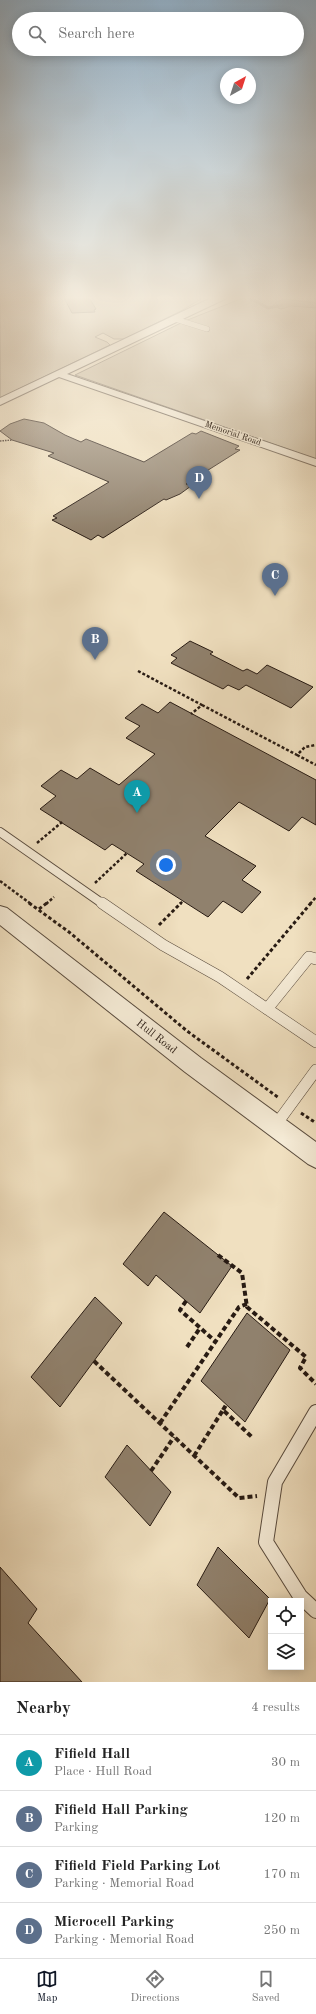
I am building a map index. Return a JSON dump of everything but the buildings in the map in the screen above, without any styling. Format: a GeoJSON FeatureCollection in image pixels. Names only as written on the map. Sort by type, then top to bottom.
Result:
{"type":"FeatureCollection","features":[{"type":"Feature","properties":{"kind":"street"},"geometry":{"type":"LineString","coordinates":[[0,402],[59,374]]}},
{"type":"Feature","properties":{"kind":"street","name":"Memorial Road"},"geometry":{"type":"LineString","coordinates":[[61,374],[316,462]]}},
{"type":"Feature","properties":{"kind":"street","name":"Hull Road"},"geometry":{"type":"LineString","coordinates":[[0,914],[193,1065],[316,1156]]}},
{"type":"Feature","properties":{"kind":"lane"},"geometry":{"type":"LineString","coordinates":[[0,832],[163,945],[220,977],[316,1042]]}},
{"type":"Feature","properties":{"kind":"lane"},"geometry":{"type":"LineString","coordinates":[[267,1009],[309,958],[316,959]]}},
{"type":"Feature","properties":{"kind":"lane"},"geometry":{"type":"LineString","coordinates":[[275,1126],[316,1070]]}},
{"type":"Feature","properties":{"kind":"lane"},"geometry":{"type":"LineString","coordinates":[[316,1412],[275,1482],[266,1542],[300,1596],[316,1611]]}},
{"type":"Feature","properties":{"kind":"path"},"geometry":{"type":"LineString","coordinates":[[0,441],[12,440]]}},
{"type":"Feature","properties":{"kind":"path"},"geometry":{"type":"LineString","coordinates":[[138,671],[316,765]]}},
{"type":"Feature","properties":{"kind":"path"},"geometry":{"type":"LineString","coordinates":[[191,714],[202,705]]}},
{"type":"Feature","properties":{"kind":"path"},"geometry":{"type":"LineString","coordinates":[[297,755],[305,747],[316,745]]}},
{"type":"Feature","properties":{"kind":"path"},"geometry":{"type":"LineString","coordinates":[[36,845],[62,822]]}},
{"type":"Feature","properties":{"kind":"path"},"geometry":{"type":"LineString","coordinates":[[95,883],[127,853]]}},
{"type":"Feature","properties":{"kind":"path"},"geometry":{"type":"LineString","coordinates":[[0,881],[70,932],[187,1031],[276,1096]]}},
{"type":"Feature","properties":{"kind":"path"},"geometry":{"type":"LineString","coordinates":[[39,909],[54,897]]}},
{"type":"Feature","properties":{"kind":"path"},"geometry":{"type":"LineString","coordinates":[[246,979],[316,897]]}},
{"type":"Feature","properties":{"kind":"path"},"geometry":{"type":"LineString","coordinates":[[158,925],[183,901]]}},
{"type":"Feature","properties":{"kind":"path"},"geometry":{"type":"LineString","coordinates":[[306,1117],[316,1123]]}},
{"type":"Feature","properties":{"kind":"path"},"geometry":{"type":"LineString","coordinates":[[218,1255],[219,1254],[242,1273],[247,1307],[306,1357],[300,1368],[316,1384]]}},
{"type":"Feature","properties":{"kind":"path"},"geometry":{"type":"LineString","coordinates":[[186,1301],[180,1310],[215,1342]]}},
{"type":"Feature","properties":{"kind":"path"},"geometry":{"type":"LineString","coordinates":[[160,1423],[238,1307],[247,1304]]}},
{"type":"Feature","properties":{"kind":"path"},"geometry":{"type":"LineString","coordinates":[[187,1347],[200,1328]]}},
{"type":"Feature","properties":{"kind":"path"},"geometry":{"type":"LineString","coordinates":[[94,1361],[238,1498],[273,1494]]}},
{"type":"Feature","properties":{"kind":"path"},"geometry":{"type":"LineString","coordinates":[[194,1456],[226,1405]]}},
{"type":"Feature","properties":{"kind":"path"},"geometry":{"type":"LineString","coordinates":[[223,1410],[253,1438]]}},
{"type":"Feature","properties":{"kind":"path"},"geometry":{"type":"LineString","coordinates":[[151,1471],[174,1437]]}},
{"type":"Feature","properties":{"kind":"shaded area"},"geometry":{"type":"Polygon","coordinates":[[[0,374],[49,374],[0,398],[0,374]]]}},
{"type":"Feature","properties":{"kind":"shaded area"},"geometry":{"type":"Polygon","coordinates":[[[316,374],[316,459],[75,375],[316,374]]]}},
{"type":"Feature","properties":{"kind":"place","name":"Microcell Parking"},"geometry":{"type":"Point","coordinates":[199,499]}},
{"type":"Feature","properties":{"kind":"place","name":"Fifield Field Parking Lot"},"geometry":{"type":"Point","coordinates":[275,596]}},
{"type":"Feature","properties":{"kind":"place","name":"Fifield Hall Parking"},"geometry":{"type":"Point","coordinates":[95,660]}},
{"type":"Feature","properties":{"kind":"place","name":"Fifield Hall"},"geometry":{"type":"Point","coordinates":[137,813]}}]}
